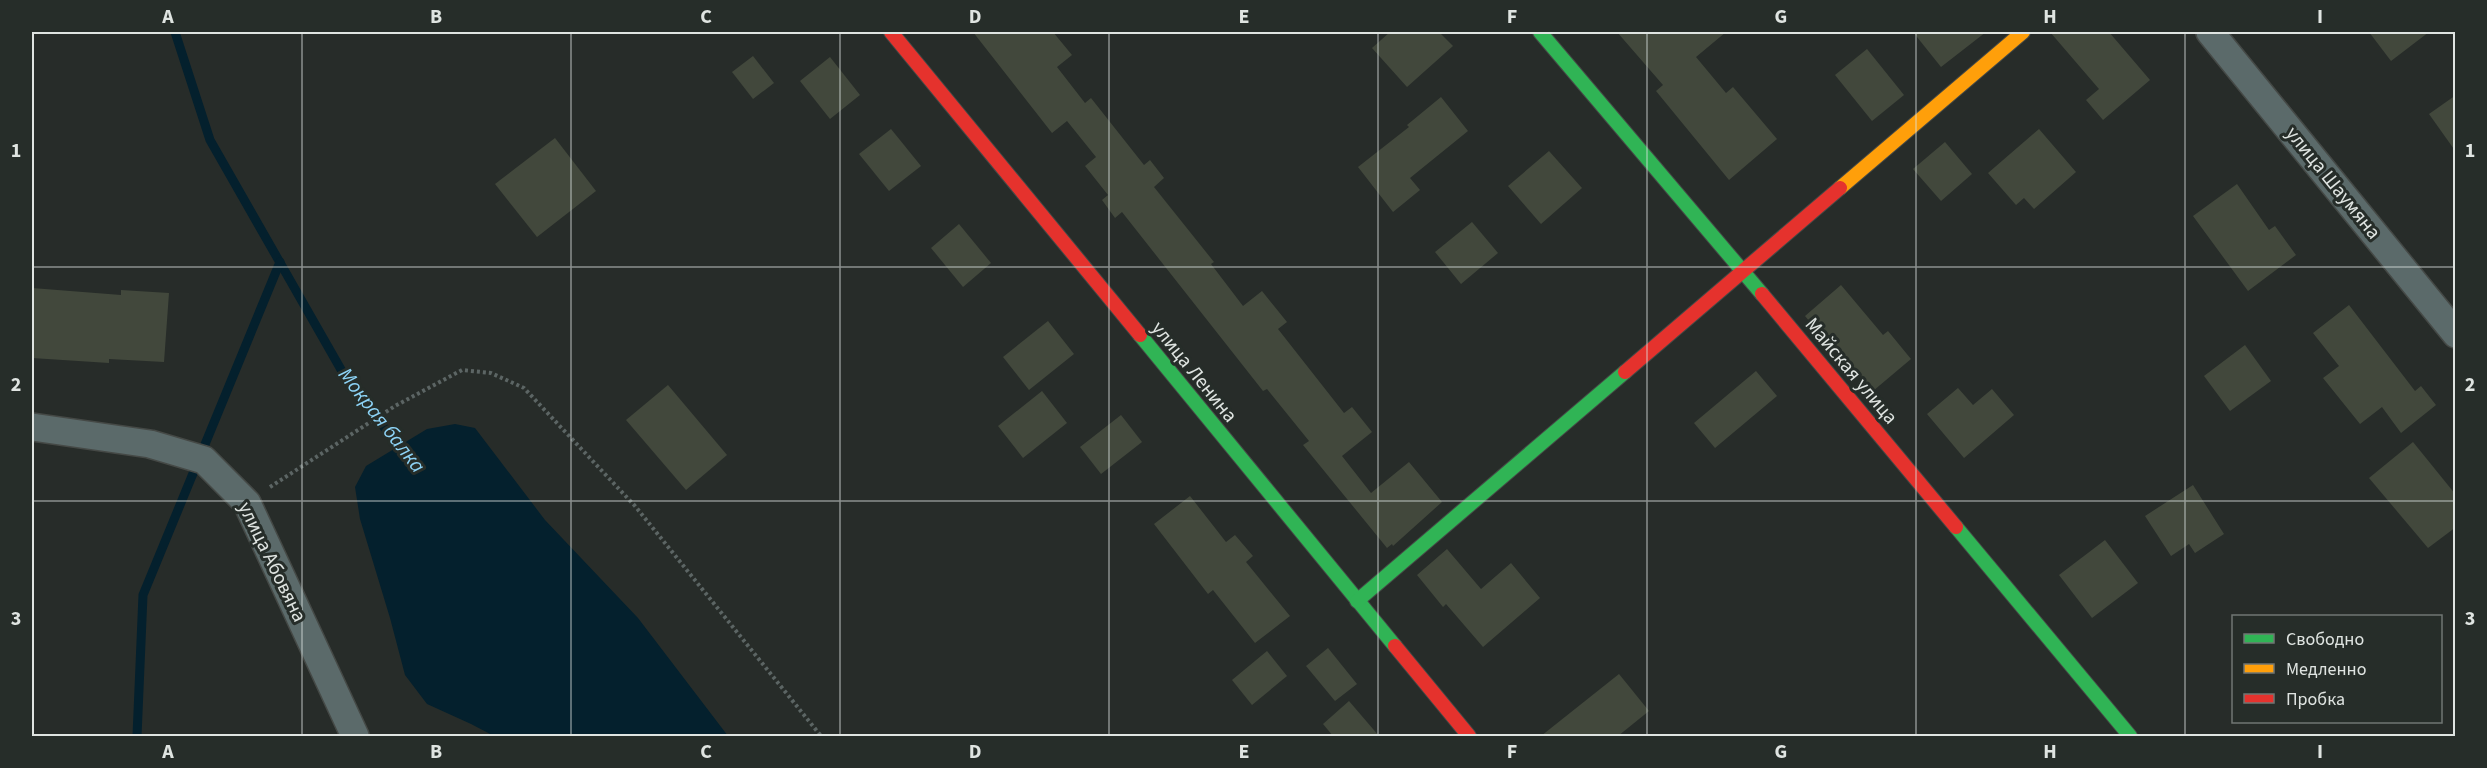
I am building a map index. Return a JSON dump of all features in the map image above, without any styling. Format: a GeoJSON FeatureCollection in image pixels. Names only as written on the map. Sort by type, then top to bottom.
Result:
{"type":"FeatureCollection","features":[{"type":"Feature","properties":{"kind":"street","name":"улица Ленина"},"geometry":{"type":"LineString","coordinates":[[891,32],[1469,736]]}},
{"type":"Feature","properties":{"kind":"street","name":"Майская улица"},"geometry":{"type":"LineString","coordinates":[[1540,32],[1743,271],[2130,736]]}},
{"type":"Feature","properties":{"kind":"street"},"geometry":{"type":"LineString","coordinates":[[1357,601],[2023,32]]}},
{"type":"Feature","properties":{"kind":"street","name":"улица Шаумяна"},"geometry":{"type":"LineString","coordinates":[[2210,32],[2456,333]]}},
{"type":"Feature","properties":{"kind":"street","name":"улица Абовяна"},"geometry":{"type":"LineString","coordinates":[[32,427],[150,444],[204,460],[247,503],[355,736]]}},
{"type":"Feature","properties":{"kind":"path"},"geometry":{"type":"LineString","coordinates":[[247,503],[395,406],[462,370],[491,372],[525,388],[635,506],[821,736]]}},
{"type":"Feature","properties":{"kind":"water"},"geometry":{"type":"Polygon","coordinates":[[[455,424],[475,428],[545,520],[638,618],[728,736],[494,736],[427,704],[405,675],[360,519],[355,487],[366,466],[427,429],[455,424]]]}},
{"type":"Feature","properties":{"kind":"building"},"geometry":{"type":"Polygon","coordinates":[[[973,32],[1053,32],[1072,55],[1057,67],[1085,103],[1091,98],[1144,165],[1150,160],[1164,178],[1154,187],[1214,262],[1211,264],[1243,306],[1262,291],[1287,322],[1278,329],[1344,413],[1352,407],[1372,432],[1342,456],[1371,493],[1409,462],[1442,502],[1393,546],[1392,544],[1387,548],[1303,445],[1309,441],[1267,389],[1263,391],[1122,212],[1115,218],[1102,200],[1108,195],[1085,166],[1096,157],[1067,121],[1052,133],[973,32]]]}},
{"type":"Feature","properties":{"kind":"building"},"geometry":{"type":"Polygon","coordinates":[[[1390,32],[1439,32],[1453,46],[1407,87],[1372,48],[1390,32]]]}},
{"type":"Feature","properties":{"kind":"building"},"geometry":{"type":"Polygon","coordinates":[[[1617,32],[1726,32],[1696,57],[1726,93],[1733,87],[1777,139],[1729,180],[1656,91],[1663,85],[1617,32]]]}},
{"type":"Feature","properties":{"kind":"building"},"geometry":{"type":"Polygon","coordinates":[[[1913,32],[1986,32],[1941,67],[1913,32]]]}},
{"type":"Feature","properties":{"kind":"building"},"geometry":{"type":"Polygon","coordinates":[[[2050,32],[2109,32],[2150,80],[2103,120],[2086,100],[2099,89],[2050,32]]]}},
{"type":"Feature","properties":{"kind":"building"},"geometry":{"type":"Polygon","coordinates":[[[2369,32],[2429,32],[2391,61],[2369,32]]]}},
{"type":"Feature","properties":{"kind":"building"},"geometry":{"type":"Polygon","coordinates":[[[1867,49],[1904,95],[1872,121],[1835,75],[1867,49]]]}},
{"type":"Feature","properties":{"kind":"building"},"geometry":{"type":"Polygon","coordinates":[[[753,56],[774,83],[753,99],[732,72],[753,56]]]}},
{"type":"Feature","properties":{"kind":"building"},"geometry":{"type":"Polygon","coordinates":[[[830,57],[860,95],[830,119],[800,81],[830,57]]]}},
{"type":"Feature","properties":{"kind":"building"},"geometry":{"type":"Polygon","coordinates":[[[2456,95],[2456,152],[2429,114],[2456,95]]]}},
{"type":"Feature","properties":{"kind":"building"},"geometry":{"type":"Polygon","coordinates":[[[1441,97],[1468,131],[1410,178],[1420,190],[1393,212],[1358,167],[1409,127],[1407,125],[1441,97]]]}},
{"type":"Feature","properties":{"kind":"building"},"geometry":{"type":"Polygon","coordinates":[[[891,129],[921,166],[889,191],[859,154],[891,129]]]}},
{"type":"Feature","properties":{"kind":"building"},"geometry":{"type":"Polygon","coordinates":[[[2039,129],[2076,172],[2034,209],[2024,198],[2016,205],[1988,173],[2039,129]]]}},
{"type":"Feature","properties":{"kind":"building"},"geometry":{"type":"Polygon","coordinates":[[[555,138],[596,191],[537,237],[495,184],[555,138]]]}},
{"type":"Feature","properties":{"kind":"building"},"geometry":{"type":"Polygon","coordinates":[[[1945,142],[1972,174],[1941,201],[1913,169],[1945,142]]]}},
{"type":"Feature","properties":{"kind":"building"},"geometry":{"type":"Polygon","coordinates":[[[1549,151],[1582,188],[1541,224],[1508,186],[1549,151]]]}},
{"type":"Feature","properties":{"kind":"building"},"geometry":{"type":"Polygon","coordinates":[[[2237,184],[2269,230],[2275,226],[2296,255],[2248,291],[2193,216],[2237,184]]]}},
{"type":"Feature","properties":{"kind":"building"},"geometry":{"type":"Polygon","coordinates":[[[1472,222],[1498,253],[1461,284],[1435,252],[1472,222]]]}},
{"type":"Feature","properties":{"kind":"building"},"geometry":{"type":"Polygon","coordinates":[[[959,224],[991,263],[963,287],[931,248],[959,224]]]}},
{"type":"Feature","properties":{"kind":"building"},"geometry":{"type":"Polygon","coordinates":[[[1841,285],[1883,335],[1888,331],[1911,359],[1873,391],[1838,349],[1835,352],[1805,316],[1841,285]]]}},
{"type":"Feature","properties":{"kind":"building"},"geometry":{"type":"Polygon","coordinates":[[[32,288],[121,295],[121,290],[169,293],[164,362],[109,359],[109,363],[32,358],[32,288]]]}},
{"type":"Feature","properties":{"kind":"building"},"geometry":{"type":"Polygon","coordinates":[[[2349,305],[2415,391],[2421,386],[2436,405],[2401,433],[2382,407],[2360,424],[2323,378],[2339,366],[2313,333],[2349,305]]]}},
{"type":"Feature","properties":{"kind":"building"},"geometry":{"type":"Polygon","coordinates":[[[1048,321],[1074,354],[1029,390],[1003,357],[1048,321]]]}},
{"type":"Feature","properties":{"kind":"building"},"geometry":{"type":"Polygon","coordinates":[[[2245,345],[2271,381],[2230,411],[2204,376],[2245,345]]]}},
{"type":"Feature","properties":{"kind":"building"},"geometry":{"type":"Polygon","coordinates":[[[1756,371],[1777,396],[1715,448],[1694,423],[1756,371]]]}},
{"type":"Feature","properties":{"kind":"building"},"geometry":{"type":"Polygon","coordinates":[[[668,385],[727,455],[686,490],[626,420],[668,385]]]}},
{"type":"Feature","properties":{"kind":"building"},"geometry":{"type":"Polygon","coordinates":[[[1958,388],[1973,405],[1992,389],[2014,415],[1964,458],[1927,414],[1958,388]]]}},
{"type":"Feature","properties":{"kind":"building"},"geometry":{"type":"Polygon","coordinates":[[[1042,391],[1067,423],[1023,458],[998,426],[1042,391]]]}},
{"type":"Feature","properties":{"kind":"building"},"geometry":{"type":"Polygon","coordinates":[[[1121,415],[1142,442],[1101,474],[1080,447],[1121,415]]]}},
{"type":"Feature","properties":{"kind":"building"},"geometry":{"type":"Polygon","coordinates":[[[2413,442],[2456,495],[2456,527],[2428,548],[2369,478],[2413,442]]]}},
{"type":"Feature","properties":{"kind":"building"},"geometry":{"type":"Polygon","coordinates":[[[2193,485],[2224,534],[2195,553],[2189,544],[2171,556],[2145,516],[2193,485]]]}},
{"type":"Feature","properties":{"kind":"building"},"geometry":{"type":"Polygon","coordinates":[[[1190,496],[1226,542],[1235,535],[1253,556],[1246,562],[1290,616],[1255,643],[1213,590],[1208,594],[1154,524],[1190,496]]]}},
{"type":"Feature","properties":{"kind":"building"},"geometry":{"type":"Polygon","coordinates":[[[2105,540],[2138,583],[2092,618],[2059,575],[2105,540]]]}},
{"type":"Feature","properties":{"kind":"building"},"geometry":{"type":"Polygon","coordinates":[[[1447,549],[1481,589],[1511,563],[1540,598],[1483,647],[1446,604],[1443,607],[1417,575],[1447,549]]]}},
{"type":"Feature","properties":{"kind":"building"},"geometry":{"type":"Polygon","coordinates":[[[1328,648],[1357,684],[1335,701],[1306,666],[1328,648]]]}},
{"type":"Feature","properties":{"kind":"building"},"geometry":{"type":"Polygon","coordinates":[[[1267,651],[1287,676],[1252,705],[1232,680],[1267,651]]]}},
{"type":"Feature","properties":{"kind":"building"},"geometry":{"type":"Polygon","coordinates":[[[1619,674],[1649,711],[1618,736],[1541,736],[1619,674]]]}},
{"type":"Feature","properties":{"kind":"building"},"geometry":{"type":"Polygon","coordinates":[[[1349,701],[1379,736],[1333,736],[1323,724],[1349,701]]]}},
{"type":"Feature","properties":{"kind":"waterway","name":"Мокрая балка"},"geometry":{"type":"LineString","coordinates":[[175,32],[210,140],[351,387],[406,454]]}},
{"type":"Feature","properties":{"kind":"waterway"},"geometry":{"type":"LineString","coordinates":[[137,736],[143,595],[280,262]]}},
{"type":"Feature","properties":{"kind":"traffic: fast"},"geometry":{"type":"LineString","coordinates":[[1540,32],[1762,294]]}},
{"type":"Feature","properties":{"kind":"traffic: fast"},"geometry":{"type":"LineString","coordinates":[[1140,335],[1395,646]]}},
{"type":"Feature","properties":{"kind":"traffic: fast"},"geometry":{"type":"LineString","coordinates":[[1357,601],[1625,372]]}},
{"type":"Feature","properties":{"kind":"traffic: fast"},"geometry":{"type":"LineString","coordinates":[[1956,527],[2130,736]]}},
{"type":"Feature","properties":{"kind":"traffic: slow"},"geometry":{"type":"LineString","coordinates":[[1840,188],[2023,32]]}},
{"type":"Feature","properties":{"kind":"traffic: jam"},"geometry":{"type":"LineString","coordinates":[[891,32],[1140,335]]}},
{"type":"Feature","properties":{"kind":"traffic: jam"},"geometry":{"type":"LineString","coordinates":[[1625,372],[1840,188]]}},
{"type":"Feature","properties":{"kind":"traffic: jam"},"geometry":{"type":"LineString","coordinates":[[1762,294],[1956,527]]}},
{"type":"Feature","properties":{"kind":"traffic: jam"},"geometry":{"type":"LineString","coordinates":[[1395,646],[1469,736]]}}]}
